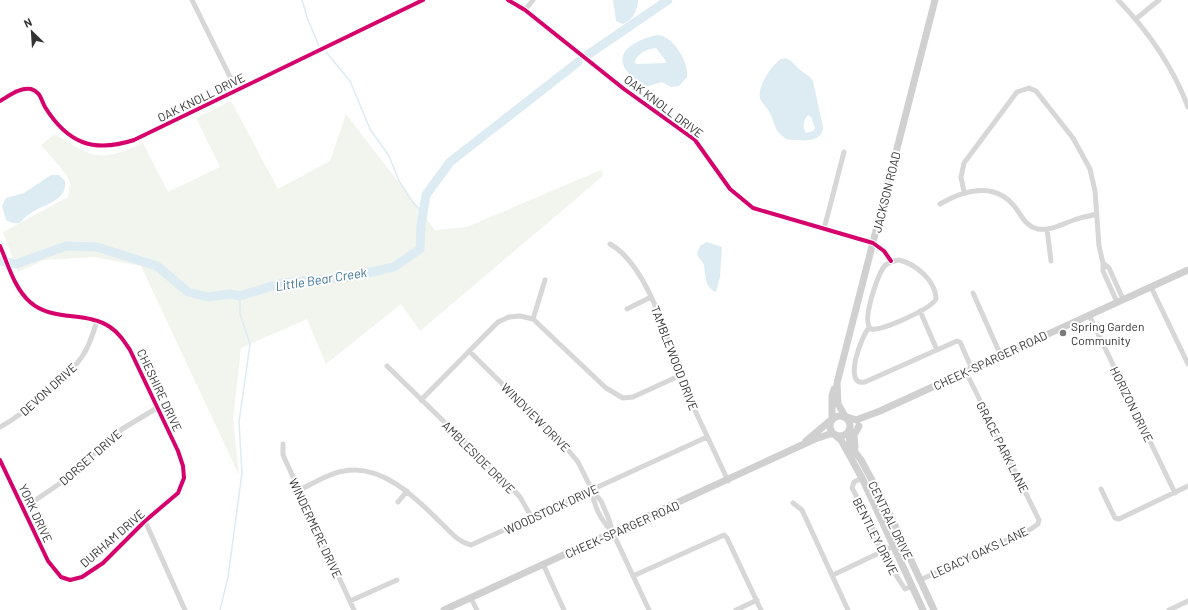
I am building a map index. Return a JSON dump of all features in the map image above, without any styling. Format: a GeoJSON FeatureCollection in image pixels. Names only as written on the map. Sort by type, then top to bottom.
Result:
{"type":"FeatureCollection","features":[{"type":"Feature","properties":{"kind":"main road","name":"JACKSON ROAD"},"geometry":{"type":"LineString","coordinates":[[832,420],[832,396],[837,383],[935,0]]}},
{"type":"Feature","properties":{"kind":"main road","name":"CHEEK-SPARGER ROAD"},"geometry":{"type":"LineString","coordinates":[[846,417],[856,420],[880,411],[1188,270]]}},
{"type":"Feature","properties":{"kind":"main road","name":"JACKSON ROAD"},"geometry":{"type":"LineString","coordinates":[[837,383],[838,404],[846,417]]}},
{"type":"Feature","properties":{"kind":"main road","name":"CHEEK-SPARGER ROAD"},"geometry":{"type":"LineString","coordinates":[[849,432],[880,411]]}},
{"type":"Feature","properties":{"kind":"main road"},"geometry":{"type":"LineString","coordinates":[[837,416],[846,417],[851,426],[849,432],[844,436],[834,434],[830,426],[832,420],[837,416]]}},
{"type":"Feature","properties":{"kind":"main road","name":"CHEEK-SPARGER ROAD"},"geometry":{"type":"LineString","coordinates":[[800,447],[832,420]]}},
{"type":"Feature","properties":{"kind":"main road"},"geometry":{"type":"LineString","coordinates":[[859,426],[855,431],[854,441],[861,460]]}},
{"type":"Feature","properties":{"kind":"main road","name":"CENTRAL DRIVE"},"geometry":{"type":"LineString","coordinates":[[849,432],[850,444],[861,460],[934,610]]}},
{"type":"Feature","properties":{"kind":"main road","name":"CHEEK-SPARGER ROAD"},"geometry":{"type":"LineString","coordinates":[[444,610],[824,436],[834,434]]}},
{"type":"Feature","properties":{"kind":"main road","name":"CENTRAL DRIVE"},"geometry":{"type":"LineString","coordinates":[[834,434],[841,440],[862,478],[923,610]]}},
{"type":"Feature","properties":{"kind":"street"},"geometry":{"type":"LineString","coordinates":[[192,0],[236,91]]}},
{"type":"Feature","properties":{"kind":"street","name":"OAK KNOLL DRIVE"},"geometry":{"type":"LineString","coordinates":[[0,101],[24,89],[36,91],[42,97],[44,105],[50,114],[63,129],[82,142],[97,147],[119,145],[134,140],[423,0]]}},
{"type":"Feature","properties":{"kind":"street","name":"OAK KNOLL DRIVE"},"geometry":{"type":"LineString","coordinates":[[508,0],[525,10],[624,89],[695,140],[730,189],[753,208],[824,230],[873,243]]}},
{"type":"Feature","properties":{"kind":"street"},"geometry":{"type":"LineString","coordinates":[[525,10],[533,0]]}},
{"type":"Feature","properties":{"kind":"street"},"geometry":{"type":"LineString","coordinates":[[1118,0],[1136,19],[1168,65],[1188,107]]}},
{"type":"Feature","properties":{"kind":"street"},"geometry":{"type":"LineString","coordinates":[[1136,19],[1159,0]]}},
{"type":"Feature","properties":{"kind":"street"},"geometry":{"type":"LineString","coordinates":[[964,192],[961,177],[964,163],[1017,92],[1029,88],[1036,91],[1080,148],[1090,169],[1095,191],[1098,246],[1103,263],[1103,271],[1120,301]]}},
{"type":"Feature","properties":{"kind":"street"},"geometry":{"type":"LineString","coordinates":[[824,230],[844,152]]}},
{"type":"Feature","properties":{"kind":"street"},"geometry":{"type":"LineString","coordinates":[[940,204],[964,192],[985,190],[997,192],[1007,199],[1030,226],[1047,229],[1097,214]]}},
{"type":"Feature","properties":{"kind":"street"},"geometry":{"type":"LineString","coordinates":[[1047,229],[1051,261]]}},
{"type":"Feature","properties":{"kind":"street"},"geometry":{"type":"LineString","coordinates":[[873,243],[884,251],[891,261]]}},
{"type":"Feature","properties":{"kind":"street","name":"TAMBLEWOOD DRIVE"},"geometry":{"type":"LineString","coordinates":[[610,244],[619,249],[629,261],[651,297],[666,331],[681,375],[728,481]]}},
{"type":"Feature","properties":{"kind":"street","name":"CHESHIRE DRIVE"},"geometry":{"type":"LineString","coordinates":[[0,246],[21,291],[30,303],[58,314],[97,321],[115,330],[125,342],[178,451],[184,472]]}},
{"type":"Feature","properties":{"kind":"street"},"geometry":{"type":"LineString","coordinates":[[899,260],[909,263],[921,270],[928,279],[935,293],[936,299],[932,305],[881,329],[874,330],[869,328],[867,320],[868,313],[883,268],[891,261],[899,260]]}},
{"type":"Feature","properties":{"kind":"street"},"geometry":{"type":"LineString","coordinates":[[533,319],[545,280]]}},
{"type":"Feature","properties":{"kind":"street"},"geometry":{"type":"LineString","coordinates":[[1151,287],[1188,364]]}},
{"type":"Feature","properties":{"kind":"street"},"geometry":{"type":"LineString","coordinates":[[972,293],[1000,356]]}},
{"type":"Feature","properties":{"kind":"street"},"geometry":{"type":"LineString","coordinates":[[627,309],[651,297]]}},
{"type":"Feature","properties":{"kind":"street"},"geometry":{"type":"LineString","coordinates":[[869,328],[863,335],[853,373],[855,380],[859,382],[865,382],[937,350],[920,311]]}},
{"type":"Feature","properties":{"kind":"street","name":"HORIZON DRIVE"},"geometry":{"type":"LineString","coordinates":[[1089,315],[1175,493]]}},
{"type":"Feature","properties":{"kind":"street"},"geometry":{"type":"LineString","coordinates":[[421,400],[498,322],[505,318],[520,316],[533,319],[606,388],[623,398],[633,397],[681,375]]}},
{"type":"Feature","properties":{"kind":"street","name":"DEVON DRIVE"},"geometry":{"type":"LineString","coordinates":[[0,428],[33,403],[78,363],[87,348],[97,321]]}},
{"type":"Feature","properties":{"kind":"street","name":"GRACE PARK LANE"},"geometry":{"type":"LineString","coordinates":[[937,350],[959,341],[969,370],[1038,515],[1038,524]]}},
{"type":"Feature","properties":{"kind":"street","name":"WINDVIEW DRIVE"},"geometry":{"type":"LineString","coordinates":[[470,351],[568,449],[578,462],[592,490],[601,501],[613,533],[649,610]]}},
{"type":"Feature","properties":{"kind":"street","name":"AMBLESIDE DRIVE"},"geometry":{"type":"LineString","coordinates":[[386,366],[510,486],[520,497],[532,518]]}},
{"type":"Feature","properties":{"kind":"street","name":"DORSET DRIVE"},"geometry":{"type":"LineString","coordinates":[[24,508],[59,484],[122,429],[157,408]]}},
{"type":"Feature","properties":{"kind":"street","name":"WOODSTOCK DRIVE"},"geometry":{"type":"LineString","coordinates":[[299,490],[343,471],[352,470],[374,474],[407,491],[460,540],[472,545],[708,437]]}},
{"type":"Feature","properties":{"kind":"street","name":"WINDERMERE DRIVE"},"geometry":{"type":"LineString","coordinates":[[283,444],[283,455],[354,610]]}},
{"type":"Feature","properties":{"kind":"street","name":"YORK DRIVE"},"geometry":{"type":"LineString","coordinates":[[0,460],[45,555],[56,573]]}},
{"type":"Feature","properties":{"kind":"street","name":"DURHAM DRIVE"},"geometry":{"type":"LineString","coordinates":[[56,573],[61,577],[70,580],[82,577],[103,562],[145,521],[178,493],[184,478],[184,472]]}},
{"type":"Feature","properties":{"kind":"street","name":"BENTLEY DRIVE"},"geometry":{"type":"LineString","coordinates":[[862,478],[854,482],[852,488],[866,513],[882,551],[888,563],[895,572],[901,586],[905,589],[912,586]]}},
{"type":"Feature","properties":{"kind":"street"},"geometry":{"type":"LineString","coordinates":[[1101,489],[1116,520],[1188,486]]}},
{"type":"Feature","properties":{"kind":"street"},"geometry":{"type":"LineString","coordinates":[[398,502],[407,491]]}},
{"type":"Feature","properties":{"kind":"street"},"geometry":{"type":"LineString","coordinates":[[793,503],[802,510],[833,574],[848,610]]}},
{"type":"Feature","properties":{"kind":"street"},"geometry":{"type":"LineString","coordinates":[[145,521],[185,610]]}},
{"type":"Feature","properties":{"kind":"street","name":"LEGACY OAKS LANE"},"geometry":{"type":"LineString","coordinates":[[920,580],[1031,529],[1038,524]]}},
{"type":"Feature","properties":{"kind":"street"},"geometry":{"type":"LineString","coordinates":[[633,576],[724,534],[761,610]]}},
{"type":"Feature","properties":{"kind":"street"},"geometry":{"type":"LineString","coordinates":[[833,574],[902,542]]}},
{"type":"Feature","properties":{"kind":"street"},"geometry":{"type":"LineString","coordinates":[[543,564],[564,610]]}},
{"type":"Feature","properties":{"kind":"street"},"geometry":{"type":"LineString","coordinates":[[350,601],[397,580]]}},
{"type":"Feature","properties":{"kind":"street"},"geometry":{"type":"LineString","coordinates":[[471,598],[477,610]]}},
{"type":"Feature","properties":{"kind":"street"},"geometry":{"type":"LineString","coordinates":[[736,610],[757,600]]}},
{"type":"Feature","properties":{"kind":"street"},"geometry":{"type":"LineString","coordinates":[[1170,610],[1188,601]]}},
{"type":"Feature","properties":{"kind":"shaded area"},"geometry":{"type":"Polygon","coordinates":[[[613,0],[638,0],[637,8],[630,20],[623,24],[616,21],[613,0]]]}},
{"type":"Feature","properties":{"kind":"shaded area"},"geometry":{"type":"Polygon","coordinates":[[[657,35],[669,39],[683,57],[687,77],[679,86],[671,87],[662,82],[645,87],[626,70],[623,63],[623,57],[626,51],[637,42],[657,35]],[[656,48],[643,52],[636,58],[635,61],[636,64],[666,63],[656,48]]]}},
{"type":"Feature","properties":{"kind":"shaded area"},"geometry":{"type":"Polygon","coordinates":[[[781,59],[789,60],[813,81],[823,127],[822,132],[817,138],[790,140],[785,138],[777,130],[770,113],[761,100],[760,93],[763,82],[777,62],[781,59]],[[808,115],[804,121],[804,129],[807,133],[813,131],[815,128],[811,117],[808,115]]]}},
{"type":"Feature","properties":{"kind":"shaded area"},"geometry":{"type":"Polygon","coordinates":[[[231,101],[278,189],[330,161],[346,114],[435,230],[467,227],[601,170],[603,176],[420,331],[401,304],[326,364],[307,319],[241,348],[233,419],[239,475],[141,266],[94,257],[44,260],[18,272],[3,232],[68,197],[70,183],[66,174],[41,145],[55,134],[88,153],[97,155],[116,153],[143,143],[168,192],[220,167],[196,118],[231,101]]]}},
{"type":"Feature","properties":{"kind":"shaded area"},"geometry":{"type":"Polygon","coordinates":[[[51,175],[59,175],[65,181],[65,188],[59,198],[29,214],[19,223],[6,220],[2,206],[6,198],[24,193],[51,175]]]}},
{"type":"Feature","properties":{"kind":"shaded area"},"geometry":{"type":"Polygon","coordinates":[[[707,242],[722,247],[720,277],[716,292],[707,284],[703,264],[697,254],[700,246],[707,242]]]}},
{"type":"Feature","properties":{"kind":"waterway"},"geometry":{"type":"LineString","coordinates":[[302,0],[308,20],[319,46]]}},
{"type":"Feature","properties":{"kind":"waterway","name":"Little Bear Creek"},"geometry":{"type":"LineString","coordinates":[[586,56],[668,0]]}},
{"type":"Feature","properties":{"kind":"waterway"},"geometry":{"type":"LineString","coordinates":[[326,52],[350,81],[370,129],[389,156],[399,181],[412,201],[423,213]]}},
{"type":"Feature","properties":{"kind":"waterway","name":"Little Bear Creek"},"geometry":{"type":"LineString","coordinates":[[0,261],[16,264],[66,246],[97,247],[157,266],[188,292],[208,297],[230,294],[240,296],[282,283],[349,277],[394,267],[420,249],[421,226],[426,195],[450,162],[578,62]]}},
{"type":"Feature","properties":{"kind":"waterway"},"geometry":{"type":"LineString","coordinates":[[220,610],[228,577],[242,473],[239,422],[250,344],[240,314],[240,296]]}},
{"type":"Feature","properties":{"kind":"cycle path"},"geometry":{"type":"LineString","coordinates":[[0,101],[23,89],[34,90],[39,94],[45,107],[54,120],[63,130],[73,137],[94,145],[106,146],[120,144],[134,140],[423,0]]}},
{"type":"Feature","properties":{"kind":"cycle path"},"geometry":{"type":"LineString","coordinates":[[508,0],[525,10],[624,89],[695,140],[730,189],[753,208],[873,243],[884,251],[891,261]]}},
{"type":"Feature","properties":{"kind":"cycle path"},"geometry":{"type":"LineString","coordinates":[[0,246],[16,283],[24,296],[30,302],[49,312],[101,322],[113,329],[121,337],[130,350],[178,451],[183,466],[184,478],[178,493],[145,521],[103,563],[82,577],[70,580],[61,577],[48,561],[0,460]]}},
{"type":"Feature","properties":{"kind":"place","name":"Spring Garden Community"},"geometry":{"type":"Point","coordinates":[1063,333]}}]}
